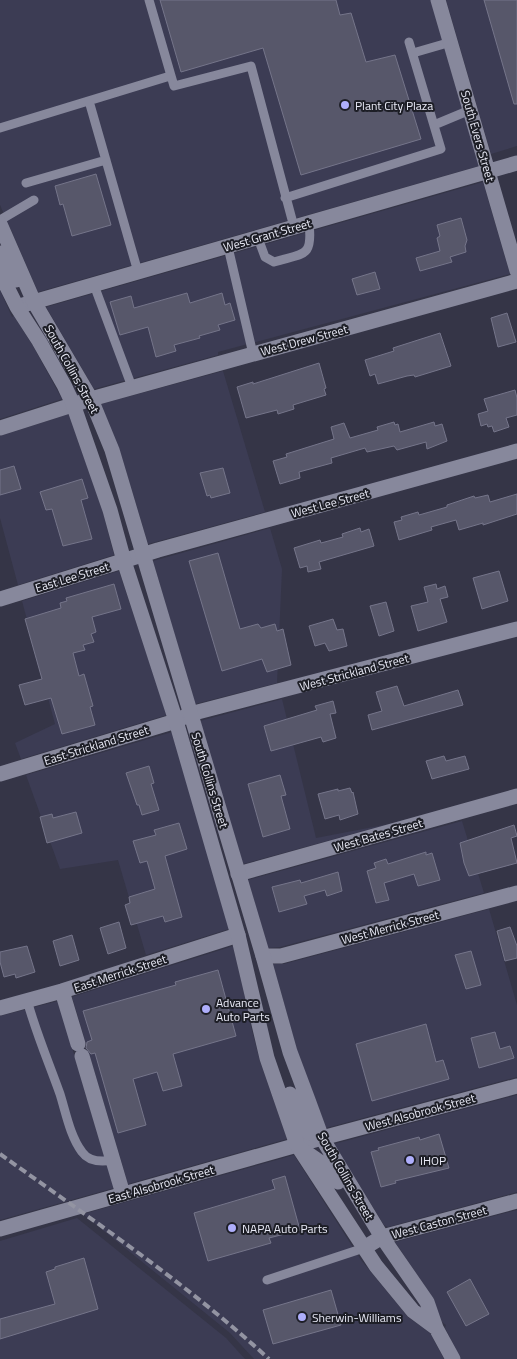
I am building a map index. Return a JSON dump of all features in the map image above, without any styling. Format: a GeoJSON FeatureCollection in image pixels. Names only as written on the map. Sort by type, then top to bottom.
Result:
{"type":"FeatureCollection","features":[{"type":"Feature","properties":{"kind":"street","name":"South Evers Street"},"geometry":{"type":"LineString","coordinates":[[438,0],[517,271]]}},
{"type":"Feature","properties":{"kind":"street","name":"West Grant Street"},"geometry":{"type":"LineString","coordinates":[[17,307],[517,163]]}},
{"type":"Feature","properties":{"kind":"street","name":"South Collins Street"},"geometry":{"type":"LineString","coordinates":[[0,222],[34,302],[91,398],[112,450],[290,1052],[322,1138],[380,1234],[427,1302],[436,1328],[453,1359]]}},
{"type":"Feature","properties":{"kind":"street"},"geometry":{"type":"LineString","coordinates":[[0,253],[22,289],[34,302]]}},
{"type":"Feature","properties":{"kind":"street","name":"South Collins Street"},"geometry":{"type":"LineString","coordinates":[[0,273],[17,307],[39,341],[73,404],[110,510],[124,561],[176,721],[238,935],[267,1058],[297,1145],[364,1248],[414,1311],[436,1328]]}},
{"type":"Feature","properties":{"kind":"street","name":"West Drew Street"},"geometry":{"type":"LineString","coordinates":[[0,428],[91,398],[517,281]]}},
{"type":"Feature","properties":{"kind":"street","name":"West Lee Street"},"geometry":{"type":"LineString","coordinates":[[143,555],[517,451]]}},
{"type":"Feature","properties":{"kind":"street","name":"East Lee Street"},"geometry":{"type":"LineString","coordinates":[[0,599],[143,555]]}},
{"type":"Feature","properties":{"kind":"street","name":"West Strickland Street"},"geometry":{"type":"LineString","coordinates":[[190,714],[517,629]]}},
{"type":"Feature","properties":{"kind":"street","name":"East Strickland Street"},"geometry":{"type":"LineString","coordinates":[[0,774],[176,721],[190,714]]}},
{"type":"Feature","properties":{"kind":"street","name":"West Bates Street"},"geometry":{"type":"LineString","coordinates":[[238,874],[517,796]]}},
{"type":"Feature","properties":{"kind":"street","name":"West Merrick Street"},"geometry":{"type":"LineString","coordinates":[[263,956],[282,956],[517,893]]}},
{"type":"Feature","properties":{"kind":"street","name":"East Merrick Street"},"geometry":{"type":"LineString","coordinates":[[0,1008],[62,991],[238,935]]}},
{"type":"Feature","properties":{"kind":"street"},"geometry":{"type":"LineString","coordinates":[[62,991],[123,1194]]}},
{"type":"Feature","properties":{"kind":"street"},"geometry":{"type":"LineString","coordinates":[[260,1027],[283,1075],[296,1110],[308,1132],[322,1138]]}},
{"type":"Feature","properties":{"kind":"street","name":"West Alsobrook Street"},"geometry":{"type":"LineString","coordinates":[[322,1138],[517,1086]]}},
{"type":"Feature","properties":{"kind":"street","name":"East Alsobrook Street"},"geometry":{"type":"LineString","coordinates":[[0,1229],[322,1138]]}},
{"type":"Feature","properties":{"kind":"street"},"geometry":{"type":"LineString","coordinates":[[297,1145],[330,1169],[363,1224],[380,1234]]}},
{"type":"Feature","properties":{"kind":"street","name":"West Caston Street"},"geometry":{"type":"LineString","coordinates":[[364,1248],[380,1234],[517,1201]]}},
{"type":"Feature","properties":{"kind":"lane"},"geometry":{"type":"LineString","coordinates":[[149,0],[174,86],[251,66],[286,198],[302,225],[310,246],[306,252],[274,262],[265,257],[258,238]]}},
{"type":"Feature","properties":{"kind":"lane"},"geometry":{"type":"LineString","coordinates":[[286,198],[441,149],[409,42]]}},
{"type":"Feature","properties":{"kind":"lane"},"geometry":{"type":"LineString","coordinates":[[413,53],[451,42]]}},
{"type":"Feature","properties":{"kind":"lane"},"geometry":{"type":"LineString","coordinates":[[0,128],[170,76]]}},
{"type":"Feature","properties":{"kind":"lane"},"geometry":{"type":"LineString","coordinates":[[89,101],[138,272]]}},
{"type":"Feature","properties":{"kind":"lane"},"geometry":{"type":"LineString","coordinates":[[434,125],[470,110]]}},
{"type":"Feature","properties":{"kind":"lane"},"geometry":{"type":"LineString","coordinates":[[26,183],[106,160]]}},
{"type":"Feature","properties":{"kind":"lane"},"geometry":{"type":"LineString","coordinates":[[0,222],[34,200]]}},
{"type":"Feature","properties":{"kind":"lane"},"geometry":{"type":"LineString","coordinates":[[228,246],[252,354]]}},
{"type":"Feature","properties":{"kind":"lane"},"geometry":{"type":"LineString","coordinates":[[94,285],[132,387]]}},
{"type":"Feature","properties":{"kind":"lane"},"geometry":{"type":"LineString","coordinates":[[27,1000],[35,1030],[55,1080],[75,1139],[82,1153],[93,1160],[101,1162],[113,1160]]}},
{"type":"Feature","properties":{"kind":"lane"},"geometry":{"type":"LineString","coordinates":[[267,1280],[364,1248]]}},
{"type":"Feature","properties":{"kind":"shaded area"},"geometry":{"type":"Polygon","coordinates":[[[0,0],[431,0],[479,166],[38,292],[0,205],[0,0]]]}},
{"type":"Feature","properties":{"kind":"shaded area"},"geometry":{"type":"Polygon","coordinates":[[[446,0],[517,0],[517,146],[491,154],[446,0]]]}},
{"type":"Feature","properties":{"kind":"shaded area"},"geometry":{"type":"Polygon","coordinates":[[[483,182],[510,274],[218,352],[218,355],[94,389],[46,307],[483,182]]]}},
{"type":"Feature","properties":{"kind":"shaded area"},"geometry":{"type":"Polygon","coordinates":[[[0,290],[12,317],[14,316],[33,346],[62,399],[0,419],[0,290]]]}},
{"type":"Feature","properties":{"kind":"shaded area"},"geometry":{"type":"Polygon","coordinates":[[[223,371],[265,512],[148,544],[119,448],[101,404],[223,371]]]}},
{"type":"Feature","properties":{"kind":"shaded area"},"geometry":{"type":"Polygon","coordinates":[[[69,414],[103,512],[114,555],[18,585],[0,518],[0,436],[69,414]]]}},
{"type":"Feature","properties":{"kind":"shaded area"},"geometry":{"type":"Polygon","coordinates":[[[270,528],[282,569],[277,683],[195,704],[153,561],[270,528]]]}},
{"type":"Feature","properties":{"kind":"shaded area"},"geometry":{"type":"Polygon","coordinates":[[[119,571],[167,715],[21,759],[15,743],[55,724],[22,601],[119,571]]]}},
{"type":"Feature","properties":{"kind":"shaded area"},"geometry":{"type":"Polygon","coordinates":[[[282,699],[316,838],[389,824],[243,864],[200,721],[282,699]]]}},
{"type":"Feature","properties":{"kind":"shaded area"},"geometry":{"type":"Polygon","coordinates":[[[172,732],[229,929],[146,955],[118,860],[60,869],[26,775],[172,732]]]}},
{"type":"Feature","properties":{"kind":"shaded area"},"geometry":{"type":"Polygon","coordinates":[[[462,821],[484,893],[280,947],[268,948],[248,880],[462,821]]]}},
{"type":"Feature","properties":{"kind":"shaded area"},"geometry":{"type":"Polygon","coordinates":[[[489,909],[517,1005],[517,1077],[326,1128],[297,1050],[273,964],[284,964],[489,909]]]}},
{"type":"Feature","properties":{"kind":"shaded area"},"geometry":{"type":"Polygon","coordinates":[[[233,946],[260,1061],[287,1139],[128,1184],[72,997],[233,946]]]}},
{"type":"Feature","properties":{"kind":"shaded area"},"geometry":{"type":"Polygon","coordinates":[[[58,1001],[114,1188],[0,1220],[0,1016],[58,1001]]]}},
{"type":"Feature","properties":{"kind":"shaded area"},"geometry":{"type":"Polygon","coordinates":[[[517,1095],[517,1192],[388,1227],[384,1225],[334,1144],[517,1095]]]}},
{"type":"Feature","properties":{"kind":"shaded area"},"geometry":{"type":"Polygon","coordinates":[[[294,1155],[361,1260],[408,1317],[430,1333],[444,1359],[254,1359],[230,1333],[83,1214],[294,1155]]]}},
{"type":"Feature","properties":{"kind":"shaded area"},"geometry":{"type":"Polygon","coordinates":[[[517,1210],[517,1359],[461,1359],[445,1328],[446,1325],[442,1322],[433,1298],[395,1242],[517,1210]]]}},
{"type":"Feature","properties":{"kind":"shaded area"},"geometry":{"type":"Polygon","coordinates":[[[77,1218],[226,1338],[245,1359],[0,1359],[0,1241],[77,1218]]]}},
{"type":"Feature","properties":{"kind":"building","name":"Plant City Plaza"},"geometry":{"type":"Polygon","coordinates":[[[160,0],[336,0],[340,15],[351,13],[366,62],[395,55],[421,139],[301,175],[263,48],[181,72],[160,0]]]}},
{"type":"Feature","properties":{"kind":"building"},"geometry":{"type":"Polygon","coordinates":[[[484,0],[517,0],[517,104],[514,104],[484,0]]]}},
{"type":"Feature","properties":{"kind":"building"},"geometry":{"type":"Polygon","coordinates":[[[96,174],[111,225],[72,236],[63,204],[60,205],[55,186],[96,174]]]}},
{"type":"Feature","properties":{"kind":"building"},"geometry":{"type":"Polygon","coordinates":[[[461,218],[467,240],[466,252],[450,257],[452,262],[420,271],[416,258],[440,251],[437,238],[440,236],[437,225],[461,218]]]}},
{"type":"Feature","properties":{"kind":"building"},"geometry":{"type":"Polygon","coordinates":[[[375,272],[380,289],[357,295],[352,279],[375,272]]]}},
{"type":"Feature","properties":{"kind":"building"},"geometry":{"type":"Polygon","coordinates":[[[187,293],[190,303],[222,293],[225,305],[230,303],[235,320],[218,325],[220,330],[174,345],[176,351],[156,357],[148,327],[120,335],[110,302],[131,296],[134,308],[187,293]]]}},
{"type":"Feature","properties":{"kind":"building"},"geometry":{"type":"Polygon","coordinates":[[[507,313],[516,342],[498,347],[491,318],[507,313]]]}},
{"type":"Feature","properties":{"kind":"building"},"geometry":{"type":"Polygon","coordinates":[[[440,333],[451,366],[415,377],[414,375],[407,376],[378,384],[375,374],[370,376],[365,360],[394,351],[393,348],[440,333]]]}},
{"type":"Feature","properties":{"kind":"building"},"geometry":{"type":"Polygon","coordinates":[[[319,363],[326,395],[293,405],[294,409],[278,414],[277,410],[246,418],[237,387],[253,382],[253,384],[319,363]]]}},
{"type":"Feature","properties":{"kind":"building"},"geometry":{"type":"Polygon","coordinates":[[[515,390],[517,415],[506,418],[509,427],[494,432],[492,426],[488,427],[487,424],[481,426],[478,414],[488,411],[484,399],[515,390]]]}},
{"type":"Feature","properties":{"kind":"building"},"geometry":{"type":"Polygon","coordinates":[[[394,422],[395,425],[398,424],[400,432],[434,422],[435,426],[442,424],[447,441],[427,449],[426,442],[397,450],[394,446],[367,452],[365,448],[331,458],[332,463],[299,472],[300,478],[280,484],[273,461],[287,457],[286,454],[334,439],[331,427],[344,423],[350,438],[378,430],[377,427],[394,422]]]}},
{"type":"Feature","properties":{"kind":"building"},"geometry":{"type":"Polygon","coordinates":[[[14,466],[21,489],[0,495],[0,470],[14,466]]]}},
{"type":"Feature","properties":{"kind":"building"},"geometry":{"type":"Polygon","coordinates":[[[223,468],[230,493],[211,498],[210,495],[207,496],[200,473],[223,468]]]}},
{"type":"Feature","properties":{"kind":"building"},"geometry":{"type":"Polygon","coordinates":[[[82,479],[88,498],[81,500],[92,539],[63,546],[52,509],[46,510],[40,492],[82,479]]]}},
{"type":"Feature","properties":{"kind":"building"},"geometry":{"type":"Polygon","coordinates":[[[517,494],[517,514],[483,525],[483,523],[459,530],[456,520],[431,527],[432,530],[399,540],[394,522],[402,520],[401,517],[418,512],[419,515],[447,507],[447,505],[474,496],[475,498],[488,495],[490,502],[517,494]]]}},
{"type":"Feature","properties":{"kind":"building"},"geometry":{"type":"Polygon","coordinates":[[[360,528],[361,532],[369,529],[374,546],[319,562],[321,569],[308,572],[307,566],[300,568],[294,548],[320,540],[321,543],[343,537],[342,534],[360,528]]]}},
{"type":"Feature","properties":{"kind":"building"},"geometry":{"type":"Polygon","coordinates":[[[218,553],[240,629],[258,624],[261,628],[275,624],[277,631],[283,629],[291,665],[267,672],[262,659],[222,671],[189,561],[218,553]]]}},
{"type":"Feature","properties":{"kind":"building"},"geometry":{"type":"Polygon","coordinates":[[[499,571],[508,601],[482,609],[473,578],[499,571]]]}},
{"type":"Feature","properties":{"kind":"building"},"geometry":{"type":"Polygon","coordinates":[[[114,584],[121,609],[92,617],[96,632],[91,634],[94,642],[83,645],[85,650],[73,653],[79,676],[84,674],[93,706],[90,707],[95,725],[62,734],[51,698],[25,705],[19,685],[42,679],[25,619],[61,608],[60,603],[67,601],[66,598],[114,584]]]}},
{"type":"Feature","properties":{"kind":"building"},"geometry":{"type":"Polygon","coordinates":[[[436,584],[437,589],[445,586],[448,597],[440,599],[447,622],[418,631],[411,606],[428,602],[424,587],[436,584]]]}},
{"type":"Feature","properties":{"kind":"building"},"geometry":{"type":"Polygon","coordinates":[[[386,602],[394,631],[379,636],[370,606],[386,602]]]}},
{"type":"Feature","properties":{"kind":"building"},"geometry":{"type":"Polygon","coordinates":[[[333,619],[337,630],[343,629],[347,646],[329,651],[325,643],[315,646],[309,626],[333,619]]]}},
{"type":"Feature","properties":{"kind":"building"},"geometry":{"type":"Polygon","coordinates":[[[397,686],[404,706],[458,690],[463,705],[372,730],[368,715],[382,711],[376,692],[397,686]]]}},
{"type":"Feature","properties":{"kind":"building"},"geometry":{"type":"Polygon","coordinates":[[[333,701],[336,713],[330,714],[336,738],[323,742],[321,737],[271,751],[264,726],[317,710],[315,706],[333,701]]]}},
{"type":"Feature","properties":{"kind":"building"},"geometry":{"type":"Polygon","coordinates":[[[444,756],[446,761],[465,756],[469,769],[432,779],[426,761],[444,756]]]}},
{"type":"Feature","properties":{"kind":"building"},"geometry":{"type":"Polygon","coordinates":[[[149,766],[154,783],[151,784],[159,810],[142,815],[126,773],[149,766]]]}},
{"type":"Feature","properties":{"kind":"building"},"geometry":{"type":"Polygon","coordinates":[[[280,775],[286,795],[281,796],[290,829],[263,837],[248,784],[280,775]]]}},
{"type":"Feature","properties":{"kind":"building"},"geometry":{"type":"Polygon","coordinates":[[[350,788],[353,792],[358,814],[340,820],[339,815],[325,819],[318,794],[350,788]]]}},
{"type":"Feature","properties":{"kind":"building"},"geometry":{"type":"Polygon","coordinates":[[[76,812],[82,833],[47,843],[40,817],[52,814],[53,818],[76,812]]]}},
{"type":"Feature","properties":{"kind":"building"},"geometry":{"type":"Polygon","coordinates":[[[179,823],[187,849],[165,856],[182,917],[165,922],[163,916],[131,925],[125,905],[130,903],[129,897],[155,889],[147,861],[140,863],[133,841],[156,835],[154,830],[179,823]]]}},
{"type":"Feature","properties":{"kind":"building"},"geometry":{"type":"Polygon","coordinates":[[[514,825],[517,836],[511,838],[517,863],[469,876],[460,843],[514,825]]]}},
{"type":"Feature","properties":{"kind":"building"},"geometry":{"type":"Polygon","coordinates":[[[426,852],[426,855],[432,853],[440,880],[418,886],[414,874],[384,883],[389,900],[376,903],[367,871],[376,868],[374,863],[386,859],[388,864],[426,852]]]}},
{"type":"Feature","properties":{"kind":"building"},"geometry":{"type":"Polygon","coordinates":[[[338,872],[342,891],[327,896],[325,890],[304,896],[307,904],[279,912],[272,887],[300,880],[301,883],[338,872]]]}},
{"type":"Feature","properties":{"kind":"building"},"geometry":{"type":"Polygon","coordinates":[[[119,922],[126,948],[108,954],[100,928],[119,922]]]}},
{"type":"Feature","properties":{"kind":"building"},"geometry":{"type":"Polygon","coordinates":[[[510,927],[517,946],[517,958],[505,961],[497,931],[510,927]]]}},
{"type":"Feature","properties":{"kind":"building"},"geometry":{"type":"Polygon","coordinates":[[[72,935],[79,960],[60,966],[53,941],[72,935]]]}},
{"type":"Feature","properties":{"kind":"building"},"geometry":{"type":"Polygon","coordinates":[[[27,946],[35,972],[16,978],[15,974],[4,977],[0,962],[0,952],[27,946]]]}},
{"type":"Feature","properties":{"kind":"building"},"geometry":{"type":"Polygon","coordinates":[[[471,951],[481,985],[466,989],[455,955],[471,951]]]}},
{"type":"Feature","properties":{"kind":"building"},"geometry":{"type":"Polygon","coordinates":[[[218,970],[236,1036],[173,1054],[182,1086],[163,1091],[157,1072],[133,1079],[146,1125],[118,1133],[95,1053],[91,1054],[86,1048],[87,1042],[92,1040],[83,1011],[176,985],[175,982],[218,970]]]}},
{"type":"Feature","properties":{"kind":"building"},"geometry":{"type":"Polygon","coordinates":[[[426,1024],[436,1062],[443,1060],[449,1079],[372,1101],[356,1044],[426,1024]]]}},
{"type":"Feature","properties":{"kind":"building"},"geometry":{"type":"Polygon","coordinates":[[[495,1032],[500,1049],[510,1046],[514,1058],[479,1068],[471,1038],[495,1032]]]}},
{"type":"Feature","properties":{"kind":"building","name":"IHOP"},"geometry":{"type":"Polygon","coordinates":[[[439,1134],[449,1168],[395,1181],[396,1183],[381,1187],[371,1152],[379,1150],[378,1148],[419,1137],[420,1140],[439,1134]]]}},
{"type":"Feature","properties":{"kind":"building","name":"NAPA Auto Parts"},"geometry":{"type":"Polygon","coordinates":[[[285,1176],[300,1230],[269,1238],[271,1243],[208,1261],[194,1213],[275,1189],[272,1180],[285,1176]]]}},
{"type":"Feature","properties":{"kind":"building"},"geometry":{"type":"Polygon","coordinates":[[[84,1258],[98,1309],[0,1339],[0,1319],[55,1304],[46,1272],[55,1269],[55,1267],[84,1258]]]}},
{"type":"Feature","properties":{"kind":"building"},"geometry":{"type":"Polygon","coordinates":[[[470,1279],[489,1314],[466,1326],[447,1292],[470,1279]]]}},
{"type":"Feature","properties":{"kind":"building","name":"Sherwin-Williams"},"geometry":{"type":"Polygon","coordinates":[[[331,1290],[341,1325],[273,1344],[263,1310],[331,1290]]]}},
{"type":"Feature","properties":{"kind":"railway"},"geometry":{"type":"LineString","coordinates":[[0,1154],[171,1278],[205,1304],[269,1359]]}},
{"type":"Feature","properties":{"kind":"place","name":"Plant City Plaza"},"geometry":{"type":"Point","coordinates":[345,105]}},
{"type":"Feature","properties":{"kind":"place","name":"Advance Auto Parts"},"geometry":{"type":"Point","coordinates":[206,1009]}},
{"type":"Feature","properties":{"kind":"place","name":"IHOP"},"geometry":{"type":"Point","coordinates":[410,1160]}},
{"type":"Feature","properties":{"kind":"place","name":"NAPA Auto Parts"},"geometry":{"type":"Point","coordinates":[232,1228]}},
{"type":"Feature","properties":{"kind":"place","name":"Sherwin-Williams"},"geometry":{"type":"Point","coordinates":[302,1317]}}]}
